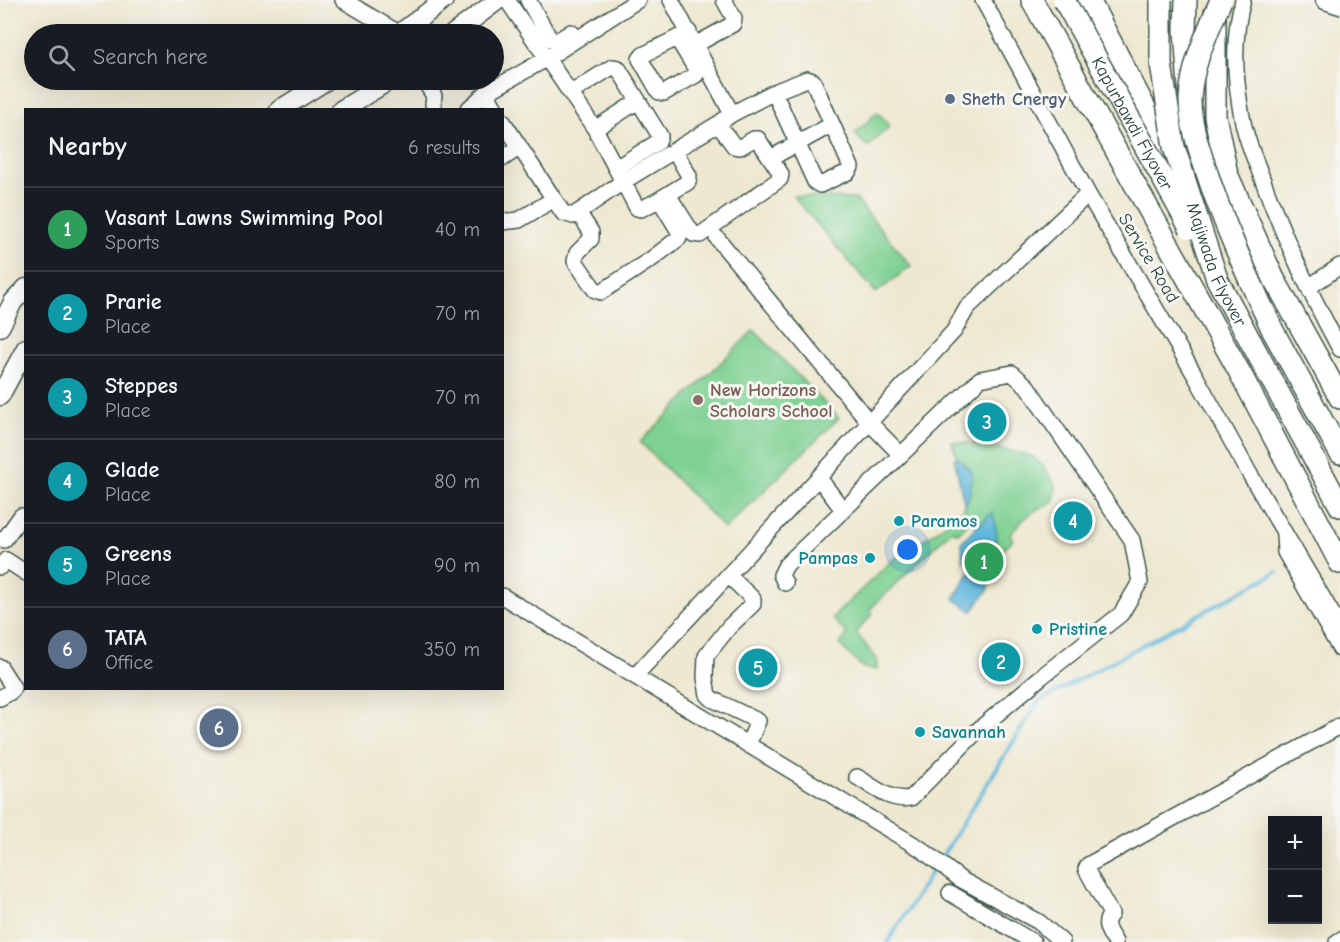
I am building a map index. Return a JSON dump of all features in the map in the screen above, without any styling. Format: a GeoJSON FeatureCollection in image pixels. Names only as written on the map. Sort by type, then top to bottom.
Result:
{"type":"FeatureCollection","features":[{"type":"Feature","properties":{"kind":"highway"},"geometry":{"type":"LineString","coordinates":[[1032,0],[1239,370],[1340,563]]}},
{"type":"Feature","properties":{"kind":"highway","name":"Kapurbawdi Flyover"},"geometry":{"type":"LineString","coordinates":[[1064,0],[1217,279]]}},
{"type":"Feature","properties":{"kind":"highway"},"geometry":{"type":"LineString","coordinates":[[1089,0],[1170,156]]}},
{"type":"Feature","properties":{"kind":"highway","name":"Majiwada Flyover"},"geometry":{"type":"LineString","coordinates":[[1161,0],[1161,64],[1173,147],[1217,279],[1340,506]]}},
{"type":"Feature","properties":{"kind":"highway","name":"Majiwada Flyover"},"geometry":{"type":"LineString","coordinates":[[1186,0],[1186,72],[1195,136],[1217,205],[1273,331],[1340,453]]}},
{"type":"Feature","properties":{"kind":"highway"},"geometry":{"type":"LineString","coordinates":[[1215,0],[1215,116],[1227,174],[1273,277],[1340,398]]}},
{"type":"Feature","properties":{"kind":"highway"},"geometry":{"type":"LineString","coordinates":[[1190,100],[1201,52],[1221,0]]}},
{"type":"Feature","properties":{"kind":"highway"},"geometry":{"type":"LineString","coordinates":[[1131,175],[1170,156],[1193,154],[1212,161],[1227,174]]}},
{"type":"Feature","properties":{"kind":"main road"},"geometry":{"type":"LineString","coordinates":[[466,24],[498,0]]}},
{"type":"Feature","properties":{"kind":"main road"},"geometry":{"type":"LineString","coordinates":[[1325,0],[1340,5]]}},
{"type":"Feature","properties":{"kind":"main road"},"geometry":{"type":"LineString","coordinates":[[412,24],[439,2]]}},
{"type":"Feature","properties":{"kind":"main road"},"geometry":{"type":"LineString","coordinates":[[282,108],[311,90]]}},
{"type":"Feature","properties":{"kind":"main road"},"geometry":{"type":"LineString","coordinates":[[344,108],[374,90]]}},
{"type":"Feature","properties":{"kind":"main road"},"geometry":{"type":"LineString","coordinates":[[0,327],[19,306]]}},
{"type":"Feature","properties":{"kind":"main road"},"geometry":{"type":"LineString","coordinates":[[0,396],[24,352]]}},
{"type":"Feature","properties":{"kind":"street"},"geometry":{"type":"LineString","coordinates":[[343,0],[383,24]]}},
{"type":"Feature","properties":{"kind":"street"},"geometry":{"type":"LineString","coordinates":[[507,0],[595,129],[637,208],[641,209],[663,198],[688,182],[689,176],[675,151]]}},
{"type":"Feature","properties":{"kind":"street"},"geometry":{"type":"LineString","coordinates":[[528,0],[550,39],[557,41],[621,0]]}},
{"type":"Feature","properties":{"kind":"street"},"geometry":{"type":"LineString","coordinates":[[504,82],[638,0]]}},
{"type":"Feature","properties":{"kind":"street"},"geometry":{"type":"LineString","coordinates":[[671,0],[687,38],[732,114]]}},
{"type":"Feature","properties":{"kind":"street"},"geometry":{"type":"LineString","coordinates":[[687,38],[733,24],[734,18],[724,0]]}},
{"type":"Feature","properties":{"kind":"street","name":"Service Road"},"geometry":{"type":"LineString","coordinates":[[983,0],[1088,194],[1340,627]]}},
{"type":"Feature","properties":{"kind":"street"},"geometry":{"type":"LineString","coordinates":[[1243,0],[1238,19],[1236,69],[1243,124],[1268,196],[1340,349]]}},
{"type":"Feature","properties":{"kind":"street"},"geometry":{"type":"LineString","coordinates":[[571,93],[612,67],[618,68],[660,136],[658,142],[616,168]]}},
{"type":"Feature","properties":{"kind":"street"},"geometry":{"type":"LineString","coordinates":[[504,123],[563,213],[573,216],[624,181],[732,114],[774,92],[807,79],[813,81],[851,167],[848,172],[820,185],[815,182],[774,92]]}},
{"type":"Feature","properties":{"kind":"street"},"geometry":{"type":"LineString","coordinates":[[419,90],[424,99],[434,107]]}},
{"type":"Feature","properties":{"kind":"street"},"geometry":{"type":"LineString","coordinates":[[430,90],[434,96],[434,107]]}},
{"type":"Feature","properties":{"kind":"street"},"geometry":{"type":"LineString","coordinates":[[469,108],[491,90]]}},
{"type":"Feature","properties":{"kind":"street"},"geometry":{"type":"LineString","coordinates":[[486,93],[495,108]]}},
{"type":"Feature","properties":{"kind":"street"},"geometry":{"type":"LineString","coordinates":[[595,129],[638,101]]}},
{"type":"Feature","properties":{"kind":"street"},"geometry":{"type":"LineString","coordinates":[[663,198],[693,234],[700,235],[780,179],[781,174],[758,139],[740,147],[734,146],[718,124]]}},
{"type":"Feature","properties":{"kind":"street"},"geometry":{"type":"LineString","coordinates":[[771,158],[831,125]]}},
{"type":"Feature","properties":{"kind":"street"},"geometry":{"type":"LineString","coordinates":[[504,158],[520,147]]}},
{"type":"Feature","properties":{"kind":"street"},"geometry":{"type":"LineString","coordinates":[[635,676],[954,331],[967,308],[1088,194]]}},
{"type":"Feature","properties":{"kind":"street"},"geometry":{"type":"LineString","coordinates":[[578,212],[591,232],[591,239],[576,253],[575,261],[595,290],[601,292],[679,238],[680,232],[661,202],[663,198]]}},
{"type":"Feature","properties":{"kind":"street"},"geometry":{"type":"LineString","coordinates":[[504,222],[519,220],[554,199]]}},
{"type":"Feature","properties":{"kind":"street"},"geometry":{"type":"LineString","coordinates":[[717,238],[870,423],[900,454]]}},
{"type":"Feature","properties":{"kind":"street"},"geometry":{"type":"LineString","coordinates":[[1309,287],[1340,266]]}},
{"type":"Feature","properties":{"kind":"street"},"geometry":{"type":"LineString","coordinates":[[785,583],[781,575],[786,566],[980,379],[1012,374],[1027,386],[1132,540],[1140,582],[1121,614],[1041,676],[977,731],[911,798],[902,800],[886,795],[857,777]]}},
{"type":"Feature","properties":{"kind":"street"},"geometry":{"type":"LineString","coordinates":[[819,478],[843,510]]}},
{"type":"Feature","properties":{"kind":"street"},"geometry":{"type":"LineString","coordinates":[[5,532],[21,516],[24,517]]}},
{"type":"Feature","properties":{"kind":"street","name":"Service Road"},"geometry":{"type":"LineString","coordinates":[[1284,534],[1285,552],[1340,649]]}},
{"type":"Feature","properties":{"kind":"street"},"geometry":{"type":"LineString","coordinates":[[0,567],[6,560],[24,572]]}},
{"type":"Feature","properties":{"kind":"street"},"geometry":{"type":"LineString","coordinates":[[728,575],[753,599],[753,604],[729,627],[706,656],[705,678],[708,695],[712,699],[758,721],[748,745]]}},
{"type":"Feature","properties":{"kind":"street"},"geometry":{"type":"LineString","coordinates":[[504,597],[921,849],[948,871],[1039,922],[1062,942]]}},
{"type":"Feature","properties":{"kind":"street"},"geometry":{"type":"LineString","coordinates":[[0,667],[13,687],[12,691],[0,698]]}},
{"type":"Feature","properties":{"kind":"street"},"geometry":{"type":"LineString","coordinates":[[1115,942],[1106,926],[1106,920],[1111,914],[1086,869],[1088,865],[1340,726]]}},
{"type":"Feature","properties":{"kind":"street"},"geometry":{"type":"LineString","coordinates":[[950,892],[1033,942]]}},
{"type":"Feature","properties":{"kind":"green space"},"geometry":{"type":"Polygon","coordinates":[[[877,112],[890,126],[868,147],[855,134],[877,112]]]}},
{"type":"Feature","properties":{"kind":"green space"},"geometry":{"type":"Polygon","coordinates":[[[793,196],[856,199],[911,266],[876,293],[793,196]]]}},
{"type":"Feature","properties":{"kind":"green space"},"geometry":{"type":"Polygon","coordinates":[[[754,330],[839,418],[725,529],[640,442],[754,330]]]}},
{"type":"Feature","properties":{"kind":"green space"},"geometry":{"type":"Polygon","coordinates":[[[952,442],[980,444],[1032,456],[1045,468],[1056,486],[1054,502],[1024,519],[1010,535],[1013,540],[1001,553],[995,553],[993,512],[976,527],[972,519],[958,533],[952,530],[870,609],[873,614],[856,632],[877,660],[877,670],[863,668],[840,645],[847,634],[832,618],[891,561],[938,530],[965,507],[970,492],[972,472],[957,457],[952,442]]]}},
{"type":"Feature","properties":{"kind":"water"},"geometry":{"type":"Polygon","coordinates":[[[957,457],[972,472],[970,492],[965,507],[954,458],[957,457]]]}},
{"type":"Feature","properties":{"kind":"water"},"geometry":{"type":"Polygon","coordinates":[[[993,512],[997,535],[989,589],[972,611],[954,599],[973,566],[975,557],[963,561],[962,541],[993,512]]]}},
{"type":"Feature","properties":{"kind":"waterway"},"geometry":{"type":"LineString","coordinates":[[941,858],[1038,702],[1277,572]]}},
{"type":"Feature","properties":{"kind":"waterway"},"geometry":{"type":"LineString","coordinates":[[888,942],[935,866]]}},
{"type":"Feature","properties":{"kind":"place","name":"Sheth Cnergy"},"geometry":{"type":"Point","coordinates":[950,99]}},
{"type":"Feature","properties":{"kind":"place","name":"New Horizons Scholars School"},"geometry":{"type":"Point","coordinates":[698,400]}},
{"type":"Feature","properties":{"kind":"place","name":"Steppes"},"geometry":{"type":"Point","coordinates":[987,422]}},
{"type":"Feature","properties":{"kind":"place","name":"Paramos"},"geometry":{"type":"Point","coordinates":[899,521]}},
{"type":"Feature","properties":{"kind":"place","name":"Glade"},"geometry":{"type":"Point","coordinates":[1073,521]}},
{"type":"Feature","properties":{"kind":"place","name":"Pampas"},"geometry":{"type":"Point","coordinates":[870,558]}},
{"type":"Feature","properties":{"kind":"place","name":"Vasant Lawns Swimming Pool"},"geometry":{"type":"Point","coordinates":[984,562]}},
{"type":"Feature","properties":{"kind":"place","name":"Pristine"},"geometry":{"type":"Point","coordinates":[1037,629]}},
{"type":"Feature","properties":{"kind":"place","name":"Prarie"},"geometry":{"type":"Point","coordinates":[1001,662]}},
{"type":"Feature","properties":{"kind":"place","name":"Greens"},"geometry":{"type":"Point","coordinates":[758,668]}},
{"type":"Feature","properties":{"kind":"place","name":"TATA"},"geometry":{"type":"Point","coordinates":[219,728]}},
{"type":"Feature","properties":{"kind":"place","name":"Savannah"},"geometry":{"type":"Point","coordinates":[920,732]}}]}
